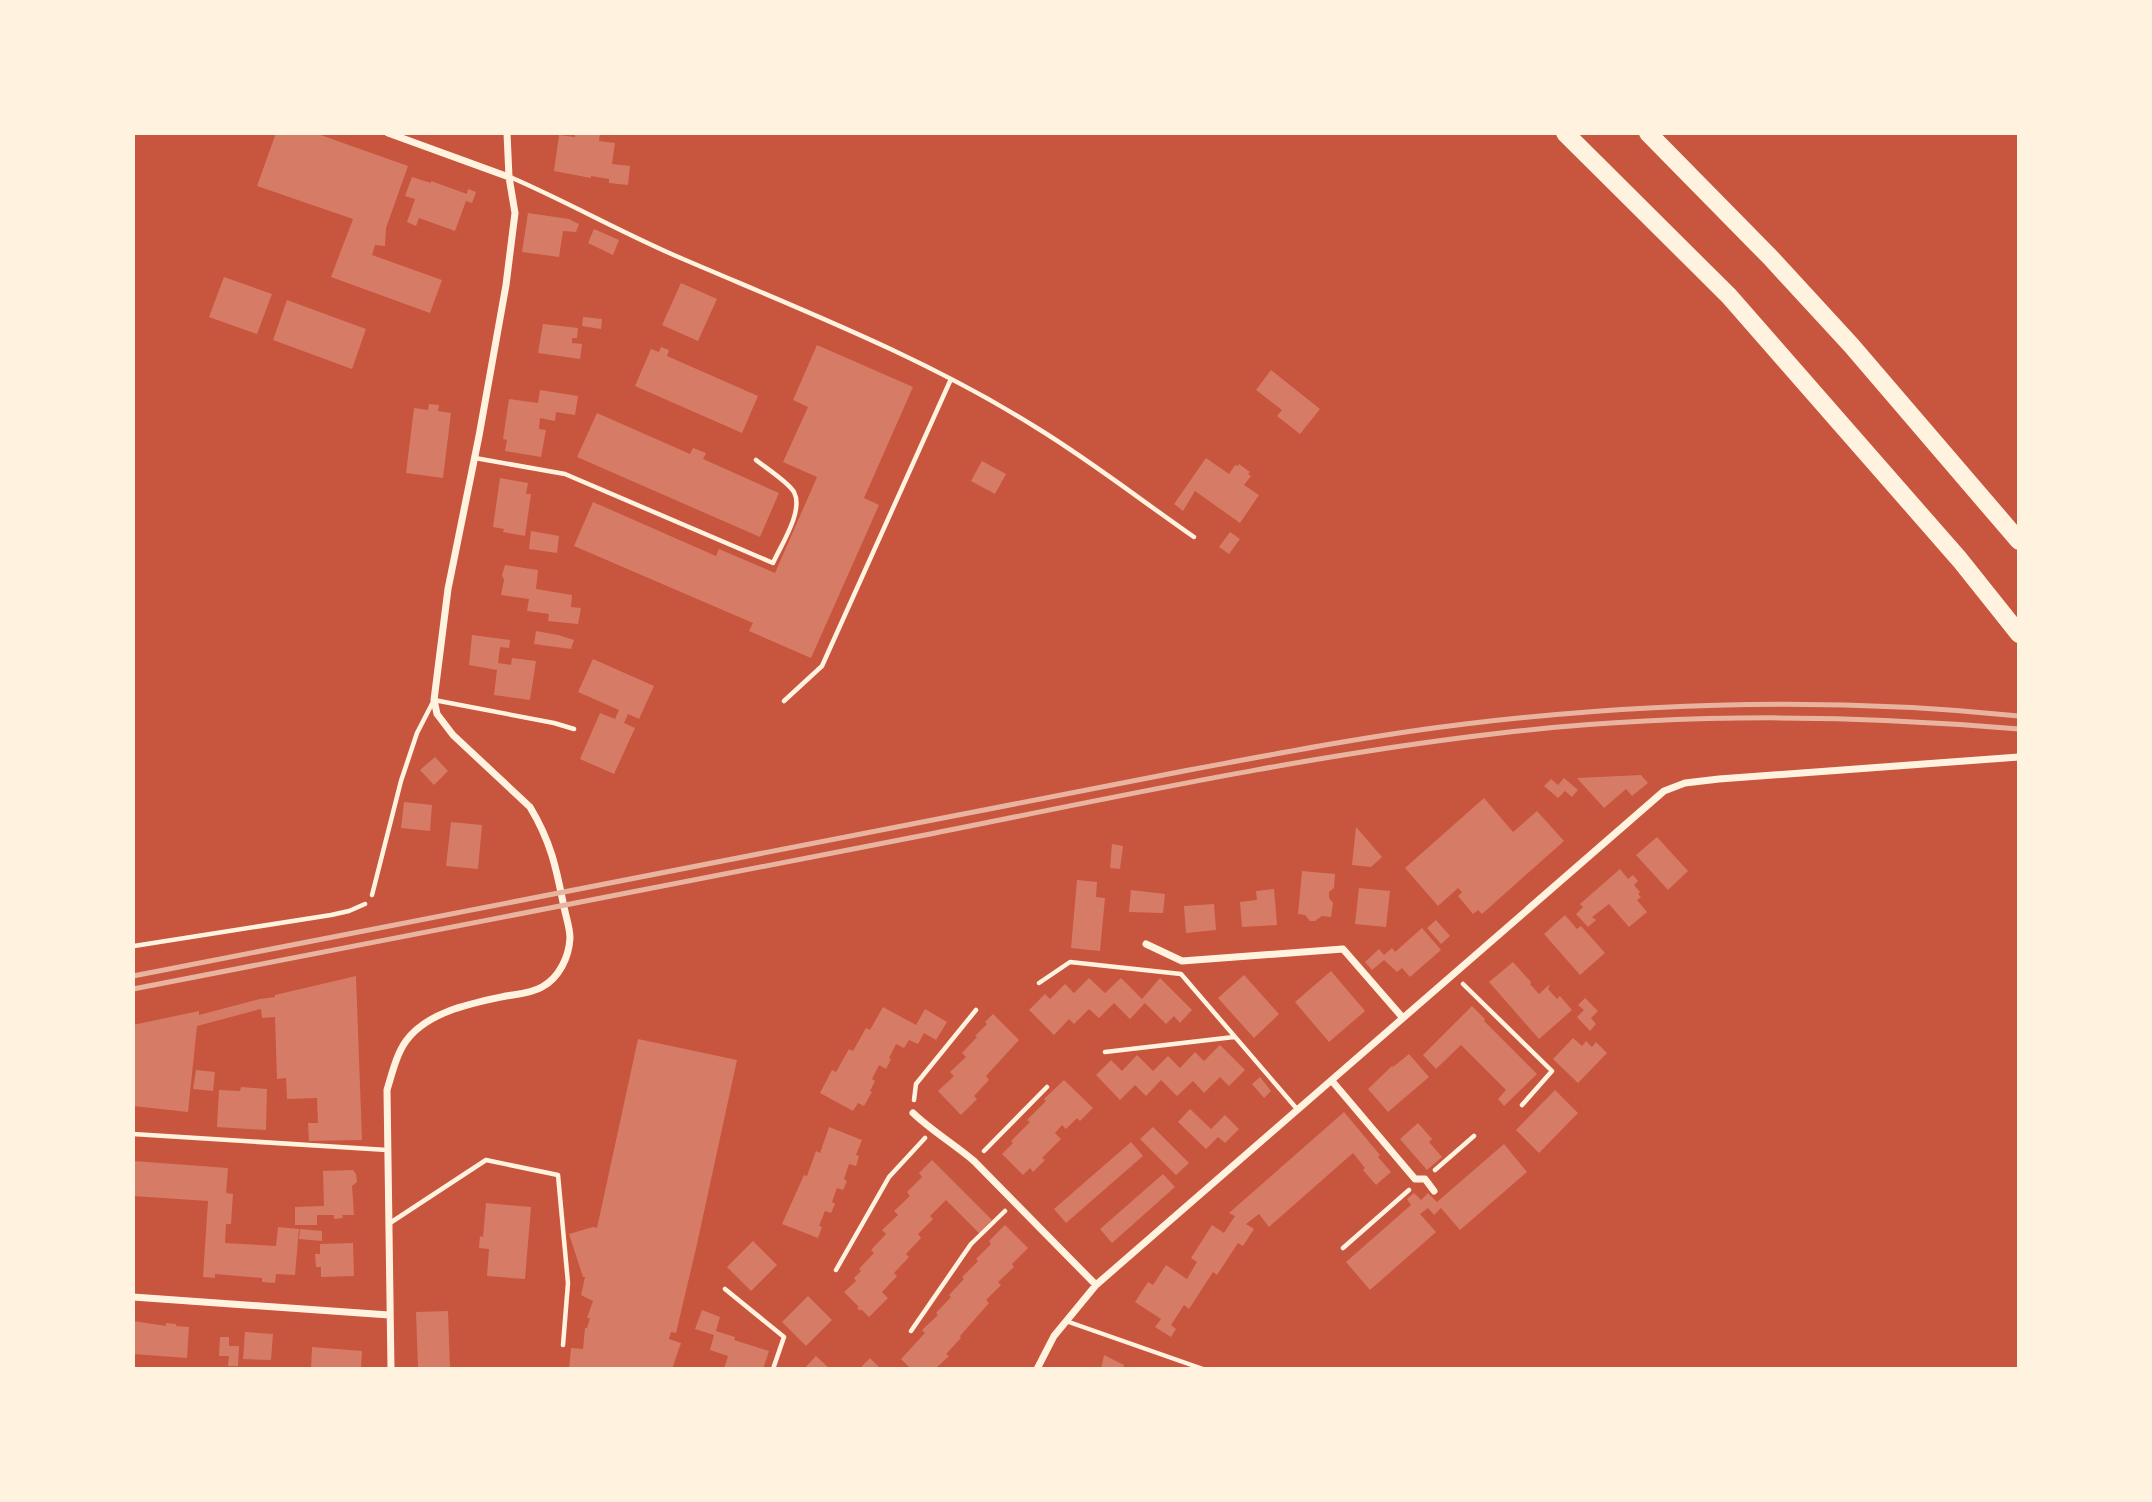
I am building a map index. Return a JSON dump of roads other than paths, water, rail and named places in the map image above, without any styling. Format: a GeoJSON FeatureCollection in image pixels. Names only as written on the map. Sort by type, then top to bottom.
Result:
{"type":"FeatureCollection","features":[{"type":"Feature","properties":{"kind":"highway"},"geometry":{"type":"LineString","coordinates":[[1565,133],[1738,306],[1951,550],[2019,634]]}},
{"type":"Feature","properties":{"kind":"highway"},"geometry":{"type":"LineString","coordinates":[[1648,133],[1761,247],[1833,326],[2019,541]]}},
{"type":"Feature","properties":{"kind":"street"},"geometry":{"type":"LineString","coordinates":[[388,133],[509,177]]}},
{"type":"Feature","properties":{"kind":"street"},"geometry":{"type":"LineString","coordinates":[[391,1369],[387,1090],[394,1067],[406,1041],[422,1025],[448,1011],[542,987],[557,975],[568,950],[570,936],[555,861],[547,837],[530,807],[453,735],[437,714],[434,700],[448,589],[475,458],[509,261],[515,214],[509,177],[507,133]]}},
{"type":"Feature","properties":{"kind":"street"},"geometry":{"type":"LineString","coordinates":[[1037,1369],[1065,1321],[1096,1285],[1664,791],[1685,783],[1719,779],[2019,757]]}},
{"type":"Feature","properties":{"kind":"street"},"geometry":{"type":"LineString","coordinates":[[1146,944],[1182,961],[1343,949],[1403,1018]]}},
{"type":"Feature","properties":{"kind":"street"},"geometry":{"type":"LineString","coordinates":[[1332,1080],[1415,1179],[1425,1179],[1434,1191]]}},
{"type":"Feature","properties":{"kind":"street"},"geometry":{"type":"LineString","coordinates":[[913,1113],[932,1131],[954,1144],[974,1161],[1096,1285]]}},
{"type":"Feature","properties":{"kind":"street"},"geometry":{"type":"LineString","coordinates":[[133,1297],[389,1315]]}},
{"type":"Feature","properties":{"kind":"lane"},"geometry":{"type":"LineString","coordinates":[[509,177],[951,379],[1037,428],[1194,537]]}},
{"type":"Feature","properties":{"kind":"lane"},"geometry":{"type":"LineString","coordinates":[[784,701],[822,666],[951,379]]}},
{"type":"Feature","properties":{"kind":"lane"},"geometry":{"type":"LineString","coordinates":[[475,458],[565,474],[773,563],[795,516],[797,502],[793,490],[756,460]]}},
{"type":"Feature","properties":{"kind":"lane"},"geometry":{"type":"LineString","coordinates":[[372,894],[401,781],[417,733],[434,700],[575,729]]}},
{"type":"Feature","properties":{"kind":"lane"},"geometry":{"type":"LineString","coordinates":[[1038,983],[1070,962],[1181,974],[1298,1110]]}},
{"type":"Feature","properties":{"kind":"lane"},"geometry":{"type":"LineString","coordinates":[[1105,1052],[1234,1037]]}},
{"type":"Feature","properties":{"kind":"lane"},"geometry":{"type":"LineString","coordinates":[[133,1134],[388,1150]]}},
{"type":"Feature","properties":{"kind":"lane"},"geometry":{"type":"LineString","coordinates":[[390,1223],[486,1160],[558,1175],[568,1283],[563,1345]]}},
{"type":"Feature","properties":{"kind":"lane"},"geometry":{"type":"LineString","coordinates":[[725,1289],[784,1337],[773,1369]]}},
{"type":"Feature","properties":{"kind":"lane"},"geometry":{"type":"LineString","coordinates":[[1065,1321],[1203,1369]]}},
{"type":"Feature","properties":{"kind":"railway"},"geometry":{"type":"LineString","coordinates":[[133,976],[1189,770],[1430,728],[1603,711],[1742,705],[1881,706],[2019,716]]}},
{"type":"Feature","properties":{"kind":"railway"},"geometry":{"type":"LineString","coordinates":[[133,989],[1212,778],[1429,742],[1566,726],[1695,719],[1890,720],[2019,729]]}}]}
